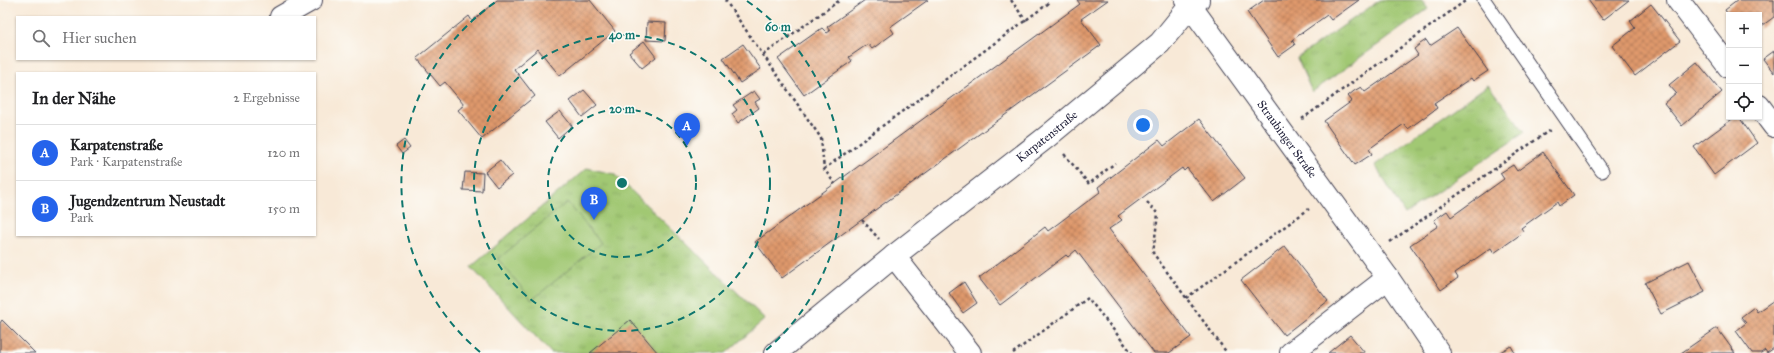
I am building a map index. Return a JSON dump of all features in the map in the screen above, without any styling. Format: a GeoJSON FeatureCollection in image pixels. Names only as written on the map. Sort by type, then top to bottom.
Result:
{"type":"FeatureCollection","features":[{"type":"Feature","properties":{"kind":"street"},"geometry":{"type":"LineString","coordinates":[[283,16],[311,0]]}},
{"type":"Feature","properties":{"kind":"street"},"geometry":{"type":"LineString","coordinates":[[1678,0],[1726,63]]}},
{"type":"Feature","properties":{"kind":"street","name":"Straubinger Straße"},"geometry":{"type":"LineString","coordinates":[[1191,2],[1282,133],[1372,255],[1439,353]]}},
{"type":"Feature","properties":{"kind":"street","name":"Karpatenstraße"},"geometry":{"type":"LineString","coordinates":[[776,353],[894,256],[1048,136],[1160,43],[1191,2]]}},
{"type":"Feature","properties":{"kind":"street"},"geometry":{"type":"LineString","coordinates":[[1762,110],[1774,126]]}},
{"type":"Feature","properties":{"kind":"street"},"geometry":{"type":"LineString","coordinates":[[894,256],[970,353]]}},
{"type":"Feature","properties":{"kind":"street"},"geometry":{"type":"LineString","coordinates":[[1292,353],[1388,278]]}},
{"type":"Feature","properties":{"kind":"lane"},"geometry":{"type":"LineString","coordinates":[[1484,0],[1602,171]]}},
{"type":"Feature","properties":{"kind":"path"},"geometry":{"type":"LineString","coordinates":[[725,0],[821,138],[824,169],[835,184]]}},
{"type":"Feature","properties":{"kind":"path"},"geometry":{"type":"LineString","coordinates":[[763,55],[840,0]]}},
{"type":"Feature","properties":{"kind":"path"},"geometry":{"type":"LineString","coordinates":[[1011,0],[1026,21]]}},
{"type":"Feature","properties":{"kind":"path"},"geometry":{"type":"LineString","coordinates":[[1282,133],[1466,0]]}},
{"type":"Feature","properties":{"kind":"path"},"geometry":{"type":"LineString","coordinates":[[824,169],[1050,3]]}},
{"type":"Feature","properties":{"kind":"path"},"geometry":{"type":"LineString","coordinates":[[1372,255],[1566,119]]}},
{"type":"Feature","properties":{"kind":"path"},"geometry":{"type":"LineString","coordinates":[[1048,136],[1089,184],[1115,163]]}},
{"type":"Feature","properties":{"kind":"path"},"geometry":{"type":"LineString","coordinates":[[1186,298],[1328,195]]}},
{"type":"Feature","properties":{"kind":"path"},"geometry":{"type":"LineString","coordinates":[[1147,202],[1158,214],[1153,253],[1227,353]]}},
{"type":"Feature","properties":{"kind":"path"},"geometry":{"type":"LineString","coordinates":[[1013,353],[1088,298],[1132,353]]}},
{"type":"Feature","properties":{"kind":"green space"},"geometry":{"type":"Polygon","coordinates":[[[1380,0],[1422,0],[1428,9],[1312,92],[1297,58],[1380,0]]]}},
{"type":"Feature","properties":{"kind":"green space"},"geometry":{"type":"Polygon","coordinates":[[[1488,85],[1525,132],[1405,214],[1375,165],[1488,85]]]}},
{"type":"Feature","properties":{"kind":"green space"},"geometry":{"type":"Polygon","coordinates":[[[587,168],[614,174],[765,319],[726,353],[551,353],[471,267],[587,168]]]}},
{"type":"Feature","properties":{"kind":"green space"},"geometry":{"type":"Polygon","coordinates":[[[567,202],[601,243],[532,300],[498,259],[567,202]]]}},
{"type":"Feature","properties":{"kind":"building"},"geometry":{"type":"Polygon","coordinates":[[[497,0],[590,0],[615,31],[560,76],[538,49],[514,69],[535,96],[482,139],[458,110],[464,105],[445,82],[440,86],[417,58],[469,16],[472,21],[497,0]]]}},
{"type":"Feature","properties":{"kind":"building"},"geometry":{"type":"Polygon","coordinates":[[[865,0],[928,0],[890,27],[894,33],[872,49],[868,44],[849,57],[852,61],[804,95],[778,59],[822,28],[827,33],[830,31],[827,27],[865,0]]]}},
{"type":"Feature","properties":{"kind":"building"},"geometry":{"type":"Polygon","coordinates":[[[1077,0],[1108,0],[1081,19],[1101,45],[782,278],[755,242],[1080,4],[1077,0]]]}},
{"type":"Feature","properties":{"kind":"building"},"geometry":{"type":"Polygon","coordinates":[[[1264,0],[1359,0],[1331,20],[1327,15],[1292,40],[1295,45],[1278,57],[1247,12],[1264,0]]]}},
{"type":"Feature","properties":{"kind":"building"},"geometry":{"type":"Polygon","coordinates":[[[1588,0],[1629,0],[1603,20],[1588,0]]]}},
{"type":"Feature","properties":{"kind":"building"},"geometry":{"type":"Polygon","coordinates":[[[1738,0],[1774,0],[1774,17],[1762,26],[1762,12],[1726,12],[1725,10],[1738,0]]]}},
{"type":"Feature","properties":{"kind":"building"},"geometry":{"type":"Polygon","coordinates":[[[1651,4],[1680,41],[1635,76],[1612,46],[1635,28],[1630,21],[1651,4]]]}},
{"type":"Feature","properties":{"kind":"building"},"geometry":{"type":"Polygon","coordinates":[[[647,22],[666,23],[665,41],[646,40],[647,22]]]}},
{"type":"Feature","properties":{"kind":"building"},"geometry":{"type":"Polygon","coordinates":[[[1457,28],[1488,71],[1473,81],[1471,78],[1434,103],[1437,108],[1408,129],[1404,124],[1369,149],[1372,154],[1355,165],[1324,121],[1352,101],[1348,96],[1354,91],[1361,87],[1365,92],[1418,55],[1414,49],[1420,44],[1426,40],[1430,46],[1457,28]]]}},
{"type":"Feature","properties":{"kind":"building"},"geometry":{"type":"Polygon","coordinates":[[[644,41],[656,57],[642,68],[629,53],[644,41]]]}},
{"type":"Feature","properties":{"kind":"building"},"geometry":{"type":"Polygon","coordinates":[[[743,44],[761,69],[740,83],[723,58],[743,44]]]}},
{"type":"Feature","properties":{"kind":"building"},"geometry":{"type":"Polygon","coordinates":[[[1774,51],[1774,73],[1763,59],[1774,51]]]}},
{"type":"Feature","properties":{"kind":"building"},"geometry":{"type":"Polygon","coordinates":[[[1697,62],[1722,92],[1682,126],[1664,103],[1676,93],[1669,85],[1697,62]]]}},
{"type":"Feature","properties":{"kind":"building"},"geometry":{"type":"Polygon","coordinates":[[[584,90],[597,105],[582,117],[570,101],[584,90]]]}},
{"type":"Feature","properties":{"kind":"building"},"geometry":{"type":"Polygon","coordinates":[[[754,91],[760,99],[755,102],[759,108],[738,123],[732,114],[737,110],[733,105],[754,91]]]}},
{"type":"Feature","properties":{"kind":"building"},"geometry":{"type":"Polygon","coordinates":[[[560,111],[572,126],[558,138],[545,122],[560,111]]]}},
{"type":"Feature","properties":{"kind":"building"},"geometry":{"type":"Polygon","coordinates":[[[1199,119],[1245,178],[1214,202],[1187,168],[1184,171],[1182,168],[1118,216],[1122,220],[1109,229],[1191,337],[1169,353],[1154,353],[1076,250],[1068,257],[1066,255],[1000,305],[979,278],[1045,227],[1048,231],[1100,192],[1098,187],[1159,140],[1164,146],[1199,119]]]}},
{"type":"Feature","properties":{"kind":"building"},"geometry":{"type":"Polygon","coordinates":[[[1731,120],[1741,120],[1757,143],[1714,175],[1694,147],[1731,120]]]}},
{"type":"Feature","properties":{"kind":"building"},"geometry":{"type":"Polygon","coordinates":[[[404,140],[410,148],[402,154],[396,146],[404,140]]]}},
{"type":"Feature","properties":{"kind":"building"},"geometry":{"type":"Polygon","coordinates":[[[1543,152],[1574,195],[1559,206],[1557,202],[1521,228],[1524,232],[1494,253],[1491,248],[1455,273],[1458,278],[1441,290],[1410,245],[1438,226],[1434,220],[1447,211],[1451,217],[1504,179],[1500,173],[1513,165],[1517,171],[1543,152]]]}},
{"type":"Feature","properties":{"kind":"building"},"geometry":{"type":"Polygon","coordinates":[[[500,160],[512,175],[497,187],[485,172],[500,160]]]}},
{"type":"Feature","properties":{"kind":"building"},"geometry":{"type":"Polygon","coordinates":[[[465,172],[483,173],[482,191],[463,190],[465,172]]]}},
{"type":"Feature","properties":{"kind":"building"},"geometry":{"type":"Polygon","coordinates":[[[1285,246],[1328,301],[1284,335],[1241,280],[1285,246]]]}},
{"type":"Feature","properties":{"kind":"building"},"geometry":{"type":"Polygon","coordinates":[[[1689,261],[1705,292],[1661,314],[1645,283],[1689,261]]]}},
{"type":"Feature","properties":{"kind":"building"},"geometry":{"type":"Polygon","coordinates":[[[964,282],[977,303],[963,313],[949,293],[964,282]]]}},
{"type":"Feature","properties":{"kind":"building"},"geometry":{"type":"Polygon","coordinates":[[[1774,300],[1774,348],[1767,353],[1765,350],[1761,353],[1752,353],[1736,331],[1746,323],[1741,317],[1754,307],[1757,312],[1774,300]]]}},
{"type":"Feature","properties":{"kind":"building"},"geometry":{"type":"Polygon","coordinates":[[[2,320],[35,353],[0,353],[0,323],[2,320]]]}},
{"type":"Feature","properties":{"kind":"building"},"geometry":{"type":"Polygon","coordinates":[[[630,320],[658,353],[590,353],[630,320]]]}},
{"type":"Feature","properties":{"kind":"building"},"geometry":{"type":"Polygon","coordinates":[[[1717,328],[1735,353],[1681,353],[1717,328]]]}},
{"type":"Feature","properties":{"kind":"building"},"geometry":{"type":"Polygon","coordinates":[[[1350,335],[1365,353],[1328,353],[1350,335]]]}},
{"type":"Feature","properties":{"kind":"building"},"geometry":{"type":"Polygon","coordinates":[[[1511,346],[1515,353],[1498,353],[1511,346]]]}},
{"type":"Feature","properties":{"kind":"place","name":"Karpatenstraße"},"geometry":{"type":"Point","coordinates":[687,146]}},
{"type":"Feature","properties":{"kind":"place","name":"Jugendzentrum Neustadt"},"geometry":{"type":"Point","coordinates":[594,220]}}]}
